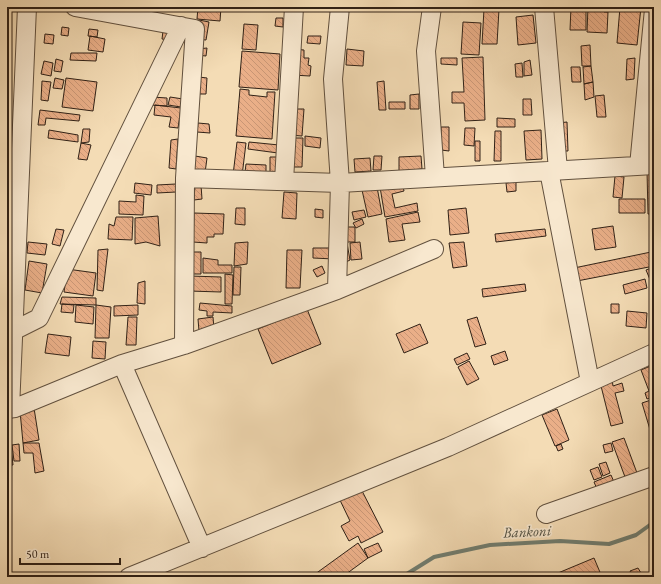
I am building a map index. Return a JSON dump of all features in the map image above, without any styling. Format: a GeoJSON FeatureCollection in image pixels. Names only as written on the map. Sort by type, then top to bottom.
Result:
{"type":"FeatureCollection","features":[{"type":"Feature","properties":{"kind":"street"},"geometry":{"type":"LineString","coordinates":[[27,7],[10,331],[9,409],[122,364],[184,345],[337,290],[434,249]]}},
{"type":"Feature","properties":{"kind":"street"},"geometry":{"type":"LineString","coordinates":[[75,7],[195,29],[185,178],[184,345]]}},
{"type":"Feature","properties":{"kind":"street"},"geometry":{"type":"LineString","coordinates":[[284,181],[294,7]]}},
{"type":"Feature","properties":{"kind":"street"},"geometry":{"type":"LineString","coordinates":[[337,290],[340,183],[333,80],[340,7]]}},
{"type":"Feature","properties":{"kind":"street"},"geometry":{"type":"LineString","coordinates":[[432,7],[426,51],[435,177]]}},
{"type":"Feature","properties":{"kind":"street"},"geometry":{"type":"LineString","coordinates":[[544,7],[554,171],[590,382]]}},
{"type":"Feature","properties":{"kind":"street"},"geometry":{"type":"LineString","coordinates":[[185,178],[340,183],[646,166],[654,9]]}},
{"type":"Feature","properties":{"kind":"street"},"geometry":{"type":"LineString","coordinates":[[10,331],[39,318],[181,26]]}},
{"type":"Feature","properties":{"kind":"street"},"geometry":{"type":"LineString","coordinates":[[129,577],[448,447],[654,354]]}},
{"type":"Feature","properties":{"kind":"street"},"geometry":{"type":"LineString","coordinates":[[122,364],[202,548]]}},
{"type":"Feature","properties":{"kind":"street"},"geometry":{"type":"LineString","coordinates":[[546,514],[654,476]]}},
{"type":"Feature","properties":{"kind":"building"},"geometry":{"type":"Polygon","coordinates":[[[198,7],[221,7],[220,21],[197,19],[198,7]]]}},
{"type":"Feature","properties":{"kind":"building"},"geometry":{"type":"Polygon","coordinates":[[[571,7],[586,7],[586,30],[570,30],[571,7]]]}},
{"type":"Feature","properties":{"kind":"building"},"geometry":{"type":"Polygon","coordinates":[[[588,7],[604,7],[604,12],[608,12],[607,33],[587,32],[588,7]]]}},
{"type":"Feature","properties":{"kind":"building"},"geometry":{"type":"Polygon","coordinates":[[[620,7],[641,7],[637,45],[617,43],[620,7]]]}},
{"type":"Feature","properties":{"kind":"building"},"geometry":{"type":"Polygon","coordinates":[[[484,9],[499,9],[497,44],[482,44],[484,9]]]}},
{"type":"Feature","properties":{"kind":"building"},"geometry":{"type":"Polygon","coordinates":[[[533,15],[536,43],[518,45],[516,17],[533,15]]]}},
{"type":"Feature","properties":{"kind":"building"},"geometry":{"type":"Polygon","coordinates":[[[276,18],[283,18],[283,27],[275,26],[276,18]]]}},
{"type":"Feature","properties":{"kind":"building"},"geometry":{"type":"Polygon","coordinates":[[[199,20],[209,22],[206,40],[196,39],[199,20]]]}},
{"type":"Feature","properties":{"kind":"building"},"geometry":{"type":"Polygon","coordinates":[[[463,22],[481,23],[479,55],[461,54],[463,22]]]}},
{"type":"Feature","properties":{"kind":"building"},"geometry":{"type":"Polygon","coordinates":[[[244,24],[258,25],[256,50],[242,49],[244,24]]]}},
{"type":"Feature","properties":{"kind":"building"},"geometry":{"type":"Polygon","coordinates":[[[62,27],[69,28],[68,36],[61,35],[62,27]]]}},
{"type":"Feature","properties":{"kind":"building"},"geometry":{"type":"Polygon","coordinates":[[[89,29],[98,30],[97,37],[88,36],[89,29]]]}},
{"type":"Feature","properties":{"kind":"building"},"geometry":{"type":"Polygon","coordinates":[[[163,31],[170,32],[169,40],[162,39],[163,31]]]}},
{"type":"Feature","properties":{"kind":"building"},"geometry":{"type":"Polygon","coordinates":[[[45,34],[54,35],[53,44],[44,43],[45,34]]]}},
{"type":"Feature","properties":{"kind":"building"},"geometry":{"type":"Polygon","coordinates":[[[90,36],[105,39],[103,52],[88,50],[90,36]]]}},
{"type":"Feature","properties":{"kind":"building"},"geometry":{"type":"Polygon","coordinates":[[[308,36],[321,36],[320,44],[307,43],[308,36]]]}},
{"type":"Feature","properties":{"kind":"building"},"geometry":{"type":"Polygon","coordinates":[[[590,45],[591,66],[582,66],[581,46],[590,45]]]}},
{"type":"Feature","properties":{"kind":"building"},"geometry":{"type":"Polygon","coordinates":[[[207,48],[206,56],[197,55],[197,49],[207,48]]]}},
{"type":"Feature","properties":{"kind":"building"},"geometry":{"type":"Polygon","coordinates":[[[294,49],[304,50],[304,58],[309,58],[308,65],[311,66],[310,76],[292,75],[294,49]]]}},
{"type":"Feature","properties":{"kind":"building"},"geometry":{"type":"Polygon","coordinates":[[[347,49],[364,51],[363,66],[346,65],[347,49]]]}},
{"type":"Feature","properties":{"kind":"building"},"geometry":{"type":"Polygon","coordinates":[[[242,51],[280,54],[278,90],[239,87],[242,51]]]}},
{"type":"Feature","properties":{"kind":"building"},"geometry":{"type":"Polygon","coordinates":[[[71,53],[97,53],[96,61],[70,60],[71,53]]]}},
{"type":"Feature","properties":{"kind":"building"},"geometry":{"type":"Polygon","coordinates":[[[483,57],[485,120],[465,121],[464,103],[452,103],[452,92],[464,92],[462,58],[483,57]]]}},
{"type":"Feature","properties":{"kind":"building"},"geometry":{"type":"Polygon","coordinates":[[[441,58],[457,58],[457,65],[441,64],[441,58]]]}},
{"type":"Feature","properties":{"kind":"building"},"geometry":{"type":"Polygon","coordinates":[[[635,58],[634,79],[626,80],[627,59],[635,58]]]}},
{"type":"Feature","properties":{"kind":"building"},"geometry":{"type":"Polygon","coordinates":[[[56,59],[63,61],[61,72],[54,71],[56,59]]]}},
{"type":"Feature","properties":{"kind":"building"},"geometry":{"type":"Polygon","coordinates":[[[530,60],[532,75],[524,76],[524,62],[530,60]]]}},
{"type":"Feature","properties":{"kind":"building"},"geometry":{"type":"Polygon","coordinates":[[[44,61],[53,63],[51,76],[41,74],[44,61]]]}},
{"type":"Feature","properties":{"kind":"building"},"geometry":{"type":"Polygon","coordinates":[[[522,63],[523,77],[516,77],[515,64],[522,63]]]}},
{"type":"Feature","properties":{"kind":"building"},"geometry":{"type":"Polygon","coordinates":[[[591,66],[593,82],[584,84],[583,67],[591,66]]]}},
{"type":"Feature","properties":{"kind":"building"},"geometry":{"type":"Polygon","coordinates":[[[571,67],[580,67],[581,82],[572,82],[571,67]]]}},
{"type":"Feature","properties":{"kind":"building"},"geometry":{"type":"Polygon","coordinates":[[[199,77],[207,78],[206,94],[199,94],[199,77]]]}},
{"type":"Feature","properties":{"kind":"building"},"geometry":{"type":"Polygon","coordinates":[[[55,78],[64,80],[62,89],[53,88],[55,78]]]}},
{"type":"Feature","properties":{"kind":"building"},"geometry":{"type":"Polygon","coordinates":[[[66,78],[97,82],[93,111],[62,107],[66,78]]]}},
{"type":"Feature","properties":{"kind":"building"},"geometry":{"type":"Polygon","coordinates":[[[42,81],[51,82],[48,101],[41,100],[42,81]]]}},
{"type":"Feature","properties":{"kind":"building"},"geometry":{"type":"Polygon","coordinates":[[[384,81],[386,110],[379,110],[377,82],[384,81]]]}},
{"type":"Feature","properties":{"kind":"building"},"geometry":{"type":"Polygon","coordinates":[[[593,82],[594,97],[585,100],[584,84],[593,82]]]}},
{"type":"Feature","properties":{"kind":"building"},"geometry":{"type":"Polygon","coordinates":[[[240,89],[249,90],[249,95],[267,97],[267,92],[275,92],[272,139],[236,136],[240,89]]]}},
{"type":"Feature","properties":{"kind":"building"},"geometry":{"type":"Polygon","coordinates":[[[419,94],[419,109],[410,109],[410,95],[419,94]]]}},
{"type":"Feature","properties":{"kind":"building"},"geometry":{"type":"Polygon","coordinates":[[[604,95],[606,117],[597,117],[595,96],[604,95]]]}},
{"type":"Feature","properties":{"kind":"building"},"geometry":{"type":"Polygon","coordinates":[[[152,97],[167,98],[167,106],[151,105],[152,97]]]}},
{"type":"Feature","properties":{"kind":"building"},"geometry":{"type":"Polygon","coordinates":[[[170,97],[183,99],[181,107],[168,105],[170,97]]]}},
{"type":"Feature","properties":{"kind":"building"},"geometry":{"type":"Polygon","coordinates":[[[523,99],[531,99],[532,115],[523,115],[523,99]]]}},
{"type":"Feature","properties":{"kind":"building"},"geometry":{"type":"Polygon","coordinates":[[[389,102],[405,102],[405,109],[389,109],[389,102]]]}},
{"type":"Feature","properties":{"kind":"building"},"geometry":{"type":"Polygon","coordinates":[[[155,105],[181,108],[178,128],[169,127],[171,117],[154,115],[155,105]]]}},
{"type":"Feature","properties":{"kind":"building"},"geometry":{"type":"Polygon","coordinates":[[[292,109],[304,109],[302,136],[289,135],[292,109]]]}},
{"type":"Feature","properties":{"kind":"building"},"geometry":{"type":"Polygon","coordinates":[[[40,110],[80,115],[79,121],[46,118],[45,125],[38,125],[40,110]]]}},
{"type":"Feature","properties":{"kind":"building"},"geometry":{"type":"Polygon","coordinates":[[[497,118],[515,119],[515,127],[497,127],[497,118]]]}},
{"type":"Feature","properties":{"kind":"building"},"geometry":{"type":"Polygon","coordinates":[[[567,122],[568,151],[559,151],[558,123],[567,122]]]}},
{"type":"Feature","properties":{"kind":"building"},"geometry":{"type":"Polygon","coordinates":[[[198,123],[209,124],[210,133],[197,132],[198,123]]]}},
{"type":"Feature","properties":{"kind":"building"},"geometry":{"type":"Polygon","coordinates":[[[441,127],[449,127],[449,151],[441,150],[441,127]]]}},
{"type":"Feature","properties":{"kind":"building"},"geometry":{"type":"Polygon","coordinates":[[[465,128],[475,128],[474,146],[464,145],[465,128]]]}},
{"type":"Feature","properties":{"kind":"building"},"geometry":{"type":"Polygon","coordinates":[[[83,129],[90,129],[89,142],[81,143],[83,129]]]}},
{"type":"Feature","properties":{"kind":"building"},"geometry":{"type":"Polygon","coordinates":[[[49,130],[78,135],[78,142],[48,138],[49,130]]]}},
{"type":"Feature","properties":{"kind":"building"},"geometry":{"type":"Polygon","coordinates":[[[541,130],[542,159],[526,160],[524,131],[541,130]]]}},
{"type":"Feature","properties":{"kind":"building"},"geometry":{"type":"Polygon","coordinates":[[[495,131],[501,131],[501,161],[494,161],[495,131]]]}},
{"type":"Feature","properties":{"kind":"building"},"geometry":{"type":"Polygon","coordinates":[[[305,136],[321,138],[320,148],[305,146],[305,136]]]}},
{"type":"Feature","properties":{"kind":"building"},"geometry":{"type":"Polygon","coordinates":[[[290,138],[303,138],[302,167],[289,167],[290,138]]]}},
{"type":"Feature","properties":{"kind":"building"},"geometry":{"type":"Polygon","coordinates":[[[178,139],[176,169],[169,168],[171,140],[178,139]]]}},
{"type":"Feature","properties":{"kind":"building"},"geometry":{"type":"Polygon","coordinates":[[[475,141],[480,141],[480,161],[475,161],[475,141]]]}},
{"type":"Feature","properties":{"kind":"building"},"geometry":{"type":"Polygon","coordinates":[[[237,142],[246,143],[242,176],[233,175],[237,142]]]}},
{"type":"Feature","properties":{"kind":"building"},"geometry":{"type":"Polygon","coordinates":[[[249,142],[279,145],[278,153],[248,149],[249,142]]]}},
{"type":"Feature","properties":{"kind":"building"},"geometry":{"type":"Polygon","coordinates":[[[81,143],[91,145],[87,160],[78,159],[81,143]]]}},
{"type":"Feature","properties":{"kind":"building"},"geometry":{"type":"Polygon","coordinates":[[[654,144],[654,160],[651,160],[650,145],[654,144]]]}},
{"type":"Feature","properties":{"kind":"building"},"geometry":{"type":"Polygon","coordinates":[[[195,156],[207,158],[205,173],[193,172],[195,156]]]}},
{"type":"Feature","properties":{"kind":"building"},"geometry":{"type":"Polygon","coordinates":[[[374,156],[382,156],[381,170],[373,170],[374,156]]]}},
{"type":"Feature","properties":{"kind":"building"},"geometry":{"type":"Polygon","coordinates":[[[421,156],[422,169],[399,171],[399,157],[421,156]]]}},
{"type":"Feature","properties":{"kind":"building"},"geometry":{"type":"Polygon","coordinates":[[[270,157],[278,157],[277,174],[270,174],[270,157]]]}},
{"type":"Feature","properties":{"kind":"building"},"geometry":{"type":"Polygon","coordinates":[[[370,158],[371,171],[355,172],[354,159],[370,158]]]}},
{"type":"Feature","properties":{"kind":"building"},"geometry":{"type":"Polygon","coordinates":[[[246,164],[266,165],[266,173],[245,172],[246,164]]]}},
{"type":"Feature","properties":{"kind":"building"},"geometry":{"type":"Polygon","coordinates":[[[654,170],[654,214],[648,214],[647,171],[654,170]]]}},
{"type":"Feature","properties":{"kind":"building"},"geometry":{"type":"Polygon","coordinates":[[[615,176],[624,177],[622,198],[613,197],[615,176]]]}},
{"type":"Feature","properties":{"kind":"building"},"geometry":{"type":"Polygon","coordinates":[[[402,182],[404,191],[392,194],[395,208],[417,203],[418,211],[385,217],[380,187],[402,182]]]}},
{"type":"Feature","properties":{"kind":"building"},"geometry":{"type":"Polygon","coordinates":[[[516,182],[516,191],[507,192],[506,183],[516,182]]]}},
{"type":"Feature","properties":{"kind":"building"},"geometry":{"type":"Polygon","coordinates":[[[135,183],[152,185],[151,195],[134,193],[135,183]]]}},
{"type":"Feature","properties":{"kind":"building"},"geometry":{"type":"Polygon","coordinates":[[[176,184],[176,192],[157,193],[157,185],[176,184]]]}},
{"type":"Feature","properties":{"kind":"building"},"geometry":{"type":"Polygon","coordinates":[[[195,185],[201,185],[202,199],[194,200],[195,185]]]}},
{"type":"Feature","properties":{"kind":"building"},"geometry":{"type":"Polygon","coordinates":[[[377,187],[382,214],[368,217],[362,190],[377,187]]]}},
{"type":"Feature","properties":{"kind":"building"},"geometry":{"type":"Polygon","coordinates":[[[284,192],[297,193],[296,219],[282,218],[284,192]]]}},
{"type":"Feature","properties":{"kind":"building"},"geometry":{"type":"Polygon","coordinates":[[[136,195],[144,196],[143,215],[119,214],[119,201],[136,202],[136,195]]]}},
{"type":"Feature","properties":{"kind":"building"},"geometry":{"type":"Polygon","coordinates":[[[619,199],[645,199],[645,213],[619,213],[619,199]]]}},
{"type":"Feature","properties":{"kind":"building"},"geometry":{"type":"Polygon","coordinates":[[[236,208],[245,208],[245,225],[235,224],[236,208]]]}},
{"type":"Feature","properties":{"kind":"building"},"geometry":{"type":"Polygon","coordinates":[[[466,208],[469,233],[450,235],[448,210],[466,208]]]}},
{"type":"Feature","properties":{"kind":"building"},"geometry":{"type":"Polygon","coordinates":[[[315,209],[323,210],[323,218],[315,217],[315,209]]]}},
{"type":"Feature","properties":{"kind":"building"},"geometry":{"type":"Polygon","coordinates":[[[364,210],[366,217],[354,220],[352,212],[364,210]]]}},
{"type":"Feature","properties":{"kind":"building"},"geometry":{"type":"Polygon","coordinates":[[[418,212],[420,222],[402,224],[405,240],[389,242],[386,219],[418,212]]]}},
{"type":"Feature","properties":{"kind":"building"},"geometry":{"type":"Polygon","coordinates":[[[194,213],[224,214],[223,234],[214,234],[214,237],[207,237],[207,243],[193,242],[194,213]]]}},
{"type":"Feature","properties":{"kind":"building"},"geometry":{"type":"Polygon","coordinates":[[[158,216],[160,246],[146,242],[135,244],[135,218],[158,216]]]}},
{"type":"Feature","properties":{"kind":"building"},"geometry":{"type":"Polygon","coordinates":[[[116,217],[133,217],[132,240],[108,239],[109,224],[114,226],[116,217]]]}},
{"type":"Feature","properties":{"kind":"building"},"geometry":{"type":"Polygon","coordinates":[[[362,219],[364,224],[356,228],[353,223],[362,219]]]}},
{"type":"Feature","properties":{"kind":"building"},"geometry":{"type":"Polygon","coordinates":[[[613,226],[616,247],[595,250],[592,229],[613,226]]]}},
{"type":"Feature","properties":{"kind":"building"},"geometry":{"type":"Polygon","coordinates":[[[346,227],[355,227],[355,242],[346,242],[346,227]]]}},
{"type":"Feature","properties":{"kind":"building"},"geometry":{"type":"Polygon","coordinates":[[[56,229],[64,230],[60,246],[52,244],[56,229]]]}},
{"type":"Feature","properties":{"kind":"building"},"geometry":{"type":"Polygon","coordinates":[[[545,229],[546,236],[496,242],[495,234],[545,229]]]}},
{"type":"Feature","properties":{"kind":"building"},"geometry":{"type":"Polygon","coordinates":[[[28,242],[47,244],[45,255],[27,253],[28,242]]]}},
{"type":"Feature","properties":{"kind":"building"},"geometry":{"type":"Polygon","coordinates":[[[248,242],[247,264],[234,266],[235,243],[248,242]]]}},
{"type":"Feature","properties":{"kind":"building"},"geometry":{"type":"Polygon","coordinates":[[[360,242],[362,259],[351,260],[350,243],[360,242]]]}},
{"type":"Feature","properties":{"kind":"building"},"geometry":{"type":"Polygon","coordinates":[[[464,242],[467,266],[453,268],[449,243],[464,242]]]}},
{"type":"Feature","properties":{"kind":"building"},"geometry":{"type":"Polygon","coordinates":[[[347,243],[350,260],[340,265],[347,243]]]}},
{"type":"Feature","properties":{"kind":"building"},"geometry":{"type":"Polygon","coordinates":[[[313,248],[335,248],[334,259],[313,258],[313,248]]]}},
{"type":"Feature","properties":{"kind":"building"},"geometry":{"type":"Polygon","coordinates":[[[108,249],[103,291],[97,290],[98,250],[108,249]]]}},
{"type":"Feature","properties":{"kind":"building"},"geometry":{"type":"Polygon","coordinates":[[[287,250],[302,250],[300,288],[286,288],[287,250]]]}},
{"type":"Feature","properties":{"kind":"building"},"geometry":{"type":"Polygon","coordinates":[[[188,252],[201,252],[201,274],[188,274],[188,252]]]}},
{"type":"Feature","properties":{"kind":"building"},"geometry":{"type":"Polygon","coordinates":[[[651,252],[654,266],[577,281],[574,268],[651,252]]]}},
{"type":"Feature","properties":{"kind":"building"},"geometry":{"type":"Polygon","coordinates":[[[203,258],[218,260],[218,265],[232,265],[232,273],[203,273],[203,258]]]}},
{"type":"Feature","properties":{"kind":"building"},"geometry":{"type":"Polygon","coordinates":[[[29,261],[47,264],[42,293],[25,290],[29,261]]]}},
{"type":"Feature","properties":{"kind":"building"},"geometry":{"type":"Polygon","coordinates":[[[322,266],[325,273],[317,277],[313,270],[322,266]]]}},
{"type":"Feature","properties":{"kind":"building"},"geometry":{"type":"Polygon","coordinates":[[[234,267],[241,267],[240,295],[233,295],[234,267]]]}},
{"type":"Feature","properties":{"kind":"building"},"geometry":{"type":"Polygon","coordinates":[[[654,267],[654,289],[646,270],[654,267]]]}},
{"type":"Feature","properties":{"kind":"building"},"geometry":{"type":"Polygon","coordinates":[[[67,269],[96,273],[93,296],[64,292],[67,269]]]}},
{"type":"Feature","properties":{"kind":"building"},"geometry":{"type":"Polygon","coordinates":[[[225,274],[233,275],[232,304],[225,304],[225,274]]]}},
{"type":"Feature","properties":{"kind":"building"},"geometry":{"type":"Polygon","coordinates":[[[190,276],[221,277],[221,292],[189,291],[190,276]]]}},
{"type":"Feature","properties":{"kind":"building"},"geometry":{"type":"Polygon","coordinates":[[[645,279],[647,288],[625,294],[623,285],[645,279]]]}},
{"type":"Feature","properties":{"kind":"building"},"geometry":{"type":"Polygon","coordinates":[[[145,281],[145,304],[137,303],[138,283],[145,281]]]}},
{"type":"Feature","properties":{"kind":"building"},"geometry":{"type":"Polygon","coordinates":[[[525,284],[526,291],[483,297],[482,289],[525,284]]]}},
{"type":"Feature","properties":{"kind":"building"},"geometry":{"type":"Polygon","coordinates":[[[62,297],[96,298],[96,305],[60,304],[62,297]]]}},
{"type":"Feature","properties":{"kind":"building"},"geometry":{"type":"Polygon","coordinates":[[[200,303],[232,306],[232,313],[213,312],[213,316],[207,316],[207,311],[199,310],[200,303]]]}},
{"type":"Feature","properties":{"kind":"building"},"geometry":{"type":"Polygon","coordinates":[[[62,304],[74,305],[73,313],[61,312],[62,304]]]}},
{"type":"Feature","properties":{"kind":"building"},"geometry":{"type":"Polygon","coordinates":[[[611,304],[619,304],[619,313],[611,313],[611,304]]]}},
{"type":"Feature","properties":{"kind":"building"},"geometry":{"type":"Polygon","coordinates":[[[76,305],[94,307],[93,324],[75,322],[76,305]]]}},
{"type":"Feature","properties":{"kind":"building"},"geometry":{"type":"Polygon","coordinates":[[[96,305],[111,307],[109,338],[95,338],[96,305]]]}},
{"type":"Feature","properties":{"kind":"building"},"geometry":{"type":"Polygon","coordinates":[[[138,305],[138,315],[114,316],[114,306],[138,305]]]}},
{"type":"Feature","properties":{"kind":"building"},"geometry":{"type":"Polygon","coordinates":[[[307,309],[321,344],[272,364],[258,329],[307,309]]]}},
{"type":"Feature","properties":{"kind":"building"},"geometry":{"type":"Polygon","coordinates":[[[627,311],[647,313],[646,328],[626,326],[627,311]]]}},
{"type":"Feature","properties":{"kind":"building"},"geometry":{"type":"Polygon","coordinates":[[[128,317],[137,317],[136,345],[126,345],[128,317]]]}},
{"type":"Feature","properties":{"kind":"building"},"geometry":{"type":"Polygon","coordinates":[[[213,317],[214,329],[199,331],[198,319],[213,317]]]}},
{"type":"Feature","properties":{"kind":"building"},"geometry":{"type":"Polygon","coordinates":[[[477,317],[486,344],[475,347],[467,320],[477,317]]]}},
{"type":"Feature","properties":{"kind":"building"},"geometry":{"type":"Polygon","coordinates":[[[420,324],[428,343],[404,353],[396,334],[420,324]]]}},
{"type":"Feature","properties":{"kind":"building"},"geometry":{"type":"Polygon","coordinates":[[[48,334],[71,337],[69,356],[45,353],[48,334]]]}},
{"type":"Feature","properties":{"kind":"building"},"geometry":{"type":"Polygon","coordinates":[[[93,341],[106,342],[105,359],[92,358],[93,341]]]}},
{"type":"Feature","properties":{"kind":"building"},"geometry":{"type":"Polygon","coordinates":[[[505,351],[508,360],[494,365],[491,356],[505,351]]]}},
{"type":"Feature","properties":{"kind":"building"},"geometry":{"type":"Polygon","coordinates":[[[467,353],[470,359],[457,365],[454,359],[467,353]]]}},
{"type":"Feature","properties":{"kind":"building"},"geometry":{"type":"Polygon","coordinates":[[[469,361],[479,379],[467,385],[458,367],[469,361]]]}},
{"type":"Feature","properties":{"kind":"building"},"geometry":{"type":"Polygon","coordinates":[[[653,365],[654,396],[647,399],[645,393],[649,391],[641,370],[653,365]]]}},
{"type":"Feature","properties":{"kind":"building"},"geometry":{"type":"Polygon","coordinates":[[[612,379],[613,386],[622,383],[624,391],[615,393],[623,423],[611,426],[600,382],[612,379]]]}},
{"type":"Feature","properties":{"kind":"building"},"geometry":{"type":"Polygon","coordinates":[[[654,399],[654,443],[642,403],[654,399]]]}},
{"type":"Feature","properties":{"kind":"building"},"geometry":{"type":"Polygon","coordinates":[[[34,408],[39,440],[23,443],[20,411],[34,408]]]}},
{"type":"Feature","properties":{"kind":"building"},"geometry":{"type":"Polygon","coordinates":[[[557,409],[569,440],[555,446],[542,415],[557,409]]]}},
{"type":"Feature","properties":{"kind":"building"},"geometry":{"type":"Polygon","coordinates":[[[624,438],[637,473],[625,477],[612,442],[624,438]]]}},
{"type":"Feature","properties":{"kind":"building"},"geometry":{"type":"Polygon","coordinates":[[[23,443],[39,443],[44,471],[35,473],[33,453],[24,453],[23,443]]]}},
{"type":"Feature","properties":{"kind":"building"},"geometry":{"type":"Polygon","coordinates":[[[611,443],[613,451],[605,453],[603,445],[611,443]]]}},
{"type":"Feature","properties":{"kind":"building"},"geometry":{"type":"Polygon","coordinates":[[[19,444],[20,461],[14,461],[12,445],[19,444]]]}},
{"type":"Feature","properties":{"kind":"building"},"geometry":{"type":"Polygon","coordinates":[[[561,444],[563,449],[558,451],[556,446],[561,444]]]}},
{"type":"Feature","properties":{"kind":"building"},"geometry":{"type":"Polygon","coordinates":[[[7,445],[11,446],[13,465],[7,465],[7,445]]]}},
{"type":"Feature","properties":{"kind":"building"},"geometry":{"type":"Polygon","coordinates":[[[606,462],[610,473],[603,476],[599,464],[606,462]]]}},
{"type":"Feature","properties":{"kind":"building"},"geometry":{"type":"Polygon","coordinates":[[[598,467],[602,477],[594,480],[590,470],[598,467]]]}},
{"type":"Feature","properties":{"kind":"building"},"geometry":{"type":"Polygon","coordinates":[[[611,475],[614,482],[597,489],[594,482],[611,475]]]}},
{"type":"Feature","properties":{"kind":"building"},"geometry":{"type":"Polygon","coordinates":[[[359,485],[383,532],[361,543],[358,536],[349,541],[341,526],[350,521],[338,496],[359,485]]]}},
{"type":"Feature","properties":{"kind":"building"},"geometry":{"type":"Polygon","coordinates":[[[358,543],[368,558],[342,577],[311,577],[358,543]]]}},
{"type":"Feature","properties":{"kind":"building"},"geometry":{"type":"Polygon","coordinates":[[[378,543],[382,551],[368,558],[364,549],[378,543]]]}},
{"type":"Feature","properties":{"kind":"building"},"geometry":{"type":"Polygon","coordinates":[[[594,558],[602,577],[560,577],[558,573],[594,558]]]}},
{"type":"Feature","properties":{"kind":"building"},"geometry":{"type":"Polygon","coordinates":[[[638,568],[641,573],[633,577],[630,571],[638,568]]]}},
{"type":"Feature","properties":{"kind":"waterway","name":"Bankoni"},"geometry":{"type":"LineString","coordinates":[[402,577],[434,557],[490,545],[560,541],[609,544],[636,535],[654,522]]}}]}
